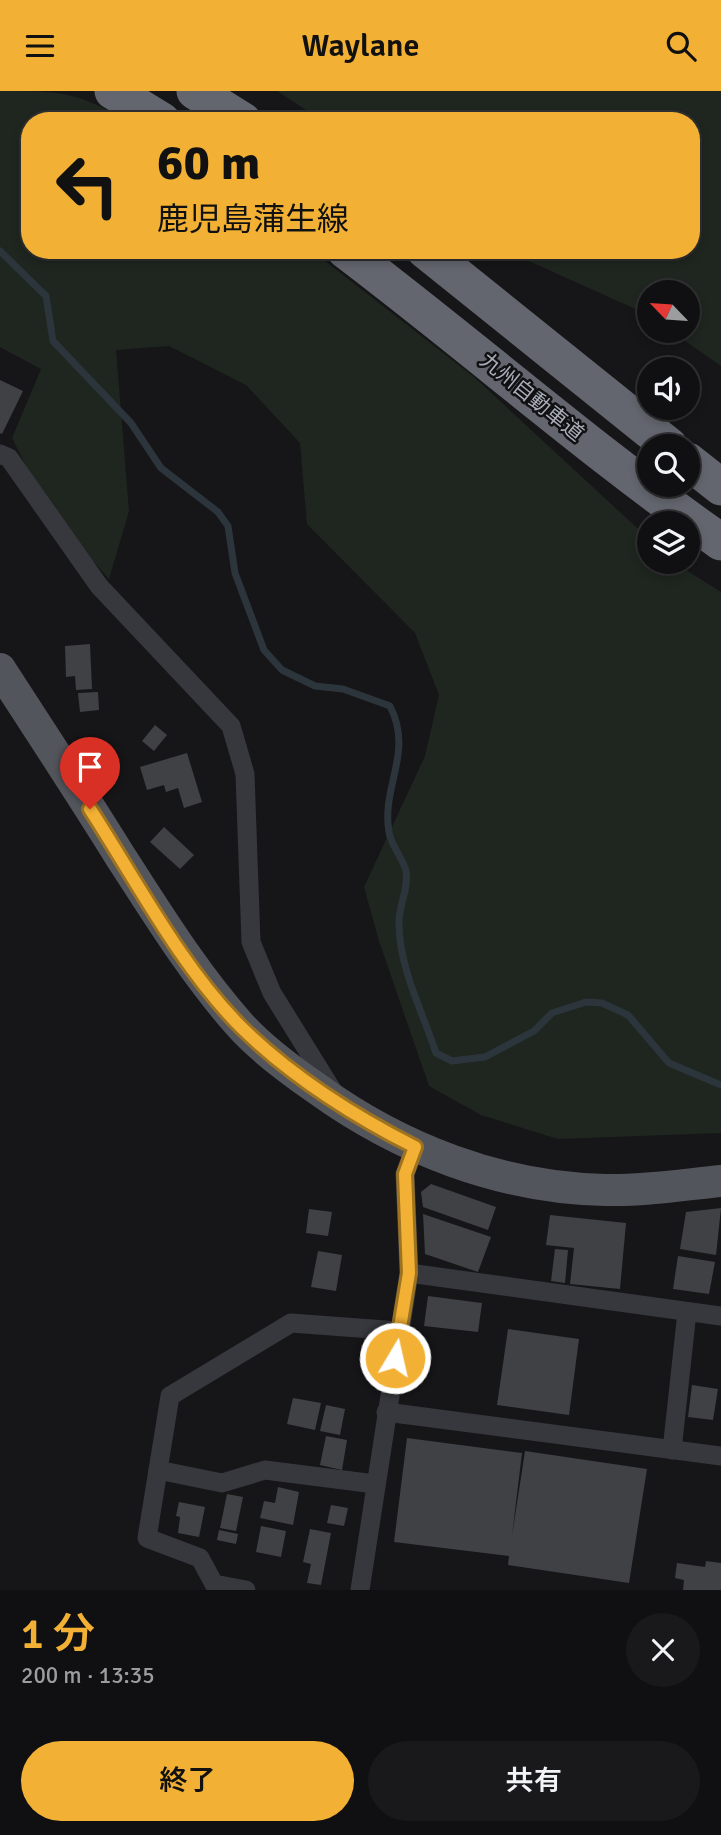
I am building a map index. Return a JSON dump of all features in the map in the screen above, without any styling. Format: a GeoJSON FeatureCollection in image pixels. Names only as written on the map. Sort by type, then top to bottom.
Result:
{"type":"FeatureCollection","features":[{"type":"Feature","properties":{"kind":"highway"},"geometry":{"type":"LineString","coordinates":[[113,91],[147,112]]}},
{"type":"Feature","properties":{"kind":"highway"},"geometry":{"type":"LineString","coordinates":[[195,91],[229,112]]}},
{"type":"Feature","properties":{"kind":"highway","name":"九州自動車道"},"geometry":{"type":"LineString","coordinates":[[357,259],[466,342],[661,500],[721,542]]}},
{"type":"Feature","properties":{"kind":"highway"},"geometry":{"type":"LineString","coordinates":[[436,259],[654,434]]}},
{"type":"Feature","properties":{"kind":"highway"},"geometry":{"type":"LineString","coordinates":[[700,470],[721,487]]}},
{"type":"Feature","properties":{"kind":"main road"},"geometry":{"type":"LineString","coordinates":[[0,669],[200,976],[241,1026],[300,1077],[344,1109],[415,1147],[456,1163],[548,1185],[604,1190],[652,1189],[721,1181]]}},
{"type":"Feature","properties":{"kind":"street"},"geometry":{"type":"LineString","coordinates":[[0,454],[9,458],[99,586],[231,726],[245,774],[251,942],[272,992],[344,1109]]}},
{"type":"Feature","properties":{"kind":"street"},"geometry":{"type":"LineString","coordinates":[[360,1590],[409,1273],[405,1174],[415,1147]]}},
{"type":"Feature","properties":{"kind":"street"},"geometry":{"type":"LineString","coordinates":[[409,1273],[721,1316]]}},
{"type":"Feature","properties":{"kind":"street"},"geometry":{"type":"LineString","coordinates":[[672,1450],[687,1312]]}},
{"type":"Feature","properties":{"kind":"street"},"geometry":{"type":"LineString","coordinates":[[246,1590],[214,1584],[200,1558],[147,1538],[170,1396],[291,1323],[399,1331]]}},
{"type":"Feature","properties":{"kind":"street"},"geometry":{"type":"LineString","coordinates":[[386,1412],[721,1456]]}},
{"type":"Feature","properties":{"kind":"street"},"geometry":{"type":"LineString","coordinates":[[158,1470],[222,1483],[265,1470],[375,1484]]}},
{"type":"Feature","properties":{"kind":"shaded area"},"geometry":{"type":"Polygon","coordinates":[[[0,91],[38,91],[66,95],[80,98],[111,112],[21,112],[21,259],[323,259],[474,377],[637,528],[637,574],[692,574],[721,592],[721,1133],[558,1139],[481,1115],[429,1086],[379,941],[364,887],[425,756],[439,695],[415,633],[307,524],[300,443],[246,385],[169,346],[116,350],[129,511],[109,579],[48,510],[12,438],[41,369],[0,347],[0,91]]]}},
{"type":"Feature","properties":{"kind":"shaded area"},"geometry":{"type":"Polygon","coordinates":[[[277,91],[721,91],[721,366],[688,343],[700,343],[700,280],[637,280],[637,310],[524,259],[700,259],[700,112],[309,112],[277,91]]]}},
{"type":"Feature","properties":{"kind":"building"},"geometry":{"type":"Polygon","coordinates":[[[0,380],[23,391],[2,434],[0,433],[0,380]]]}},
{"type":"Feature","properties":{"kind":"building"},"geometry":{"type":"Polygon","coordinates":[[[90,644],[92,689],[76,690],[75,676],[66,677],[65,646],[90,644]]]}},
{"type":"Feature","properties":{"kind":"building"},"geometry":{"type":"Polygon","coordinates":[[[98,692],[99,710],[80,712],[78,693],[98,692]]]}},
{"type":"Feature","properties":{"kind":"building"},"geometry":{"type":"Polygon","coordinates":[[[155,725],[167,735],[154,751],[142,741],[155,725]]]}},
{"type":"Feature","properties":{"kind":"building"},"geometry":{"type":"Polygon","coordinates":[[[187,753],[202,802],[184,808],[178,788],[166,792],[164,785],[147,790],[140,767],[187,753]]]}},
{"type":"Feature","properties":{"kind":"building"},"geometry":{"type":"Polygon","coordinates":[[[164,827],[194,855],[180,869],[150,842],[164,827]]]}},
{"type":"Feature","properties":{"kind":"building"},"geometry":{"type":"Polygon","coordinates":[[[431,1184],[496,1207],[488,1230],[423,1207],[421,1192],[431,1184]]]}},
{"type":"Feature","properties":{"kind":"building"},"geometry":{"type":"Polygon","coordinates":[[[721,1208],[716,1255],[680,1249],[686,1212],[721,1208]]]}},
{"type":"Feature","properties":{"kind":"building"},"geometry":{"type":"Polygon","coordinates":[[[309,1209],[332,1212],[328,1236],[306,1233],[309,1209]]]}},
{"type":"Feature","properties":{"kind":"building"},"geometry":{"type":"Polygon","coordinates":[[[423,1214],[491,1237],[478,1272],[425,1254],[423,1214]]]}},
{"type":"Feature","properties":{"kind":"building"},"geometry":{"type":"Polygon","coordinates":[[[550,1215],[626,1223],[620,1289],[570,1284],[574,1248],[546,1245],[550,1215]]]}},
{"type":"Feature","properties":{"kind":"building"},"geometry":{"type":"Polygon","coordinates":[[[555,1249],[568,1250],[565,1283],[551,1281],[555,1249]]]}},
{"type":"Feature","properties":{"kind":"building"},"geometry":{"type":"Polygon","coordinates":[[[318,1251],[342,1255],[336,1291],[311,1287],[318,1251]]]}},
{"type":"Feature","properties":{"kind":"building"},"geometry":{"type":"Polygon","coordinates":[[[678,1256],[715,1262],[709,1294],[673,1289],[678,1256]]]}},
{"type":"Feature","properties":{"kind":"building"},"geometry":{"type":"Polygon","coordinates":[[[428,1296],[482,1303],[478,1332],[424,1326],[428,1296]]]}},
{"type":"Feature","properties":{"kind":"building"},"geometry":{"type":"Polygon","coordinates":[[[508,1329],[579,1339],[569,1415],[497,1405],[508,1329]]]}},
{"type":"Feature","properties":{"kind":"building"},"geometry":{"type":"Polygon","coordinates":[[[692,1385],[718,1389],[713,1420],[688,1417],[692,1385]]]}},
{"type":"Feature","properties":{"kind":"building"},"geometry":{"type":"Polygon","coordinates":[[[293,1398],[321,1403],[315,1430],[287,1424],[293,1398]]]}},
{"type":"Feature","properties":{"kind":"building"},"geometry":{"type":"Polygon","coordinates":[[[326,1405],[345,1409],[340,1435],[320,1431],[326,1405]]]}},
{"type":"Feature","properties":{"kind":"building"},"geometry":{"type":"Polygon","coordinates":[[[326,1436],[347,1440],[342,1470],[320,1465],[326,1436]]]}},
{"type":"Feature","properties":{"kind":"building"},"geometry":{"type":"Polygon","coordinates":[[[407,1438],[522,1453],[512,1536],[525,1451],[647,1469],[629,1583],[508,1565],[509,1556],[394,1542],[407,1438]]]}},
{"type":"Feature","properties":{"kind":"building"},"geometry":{"type":"Polygon","coordinates":[[[278,1487],[299,1492],[293,1525],[260,1518],[264,1501],[275,1503],[278,1487]]]}},
{"type":"Feature","properties":{"kind":"building"},"geometry":{"type":"Polygon","coordinates":[[[227,1494],[243,1497],[236,1531],[220,1528],[227,1494]]]}},
{"type":"Feature","properties":{"kind":"building"},"geometry":{"type":"Polygon","coordinates":[[[179,1502],[205,1507],[199,1537],[178,1533],[180,1517],[176,1516],[179,1502]]]}},
{"type":"Feature","properties":{"kind":"building"},"geometry":{"type":"Polygon","coordinates":[[[331,1505],[348,1508],[344,1526],[327,1523],[331,1505]]]}},
{"type":"Feature","properties":{"kind":"building"},"geometry":{"type":"Polygon","coordinates":[[[261,1526],[286,1531],[281,1557],[256,1552],[261,1526]]]}},
{"type":"Feature","properties":{"kind":"building"},"geometry":{"type":"Polygon","coordinates":[[[310,1529],[331,1533],[321,1585],[307,1583],[311,1564],[303,1562],[310,1529]]]}},
{"type":"Feature","properties":{"kind":"building"},"geometry":{"type":"Polygon","coordinates":[[[219,1530],[238,1534],[236,1544],[217,1540],[219,1530]]]}},
{"type":"Feature","properties":{"kind":"building"},"geometry":{"type":"Polygon","coordinates":[[[706,1561],[721,1563],[721,1590],[683,1590],[684,1580],[675,1578],[677,1563],[705,1567],[706,1561]]]}},
{"type":"Feature","properties":{"kind":"waterway"},"geometry":{"type":"LineString","coordinates":[[0,251],[46,296],[53,341],[131,423],[161,468],[218,512],[228,526],[235,573],[264,650],[282,670],[315,686],[343,689],[390,706],[397,723],[399,739],[389,800],[389,832],[407,878],[399,917],[400,940],[407,973],[436,1053],[452,1061],[485,1057],[534,1031],[552,1013],[586,1002],[602,1003],[628,1015],[669,1063],[721,1085]]}},
{"type":"Feature","properties":{"kind":"route"},"geometry":{"type":"LineString","coordinates":[[90,809],[160,919],[200,976],[241,1026],[300,1077],[344,1109],[415,1147],[405,1174],[409,1273],[395,1358]]}}]}
